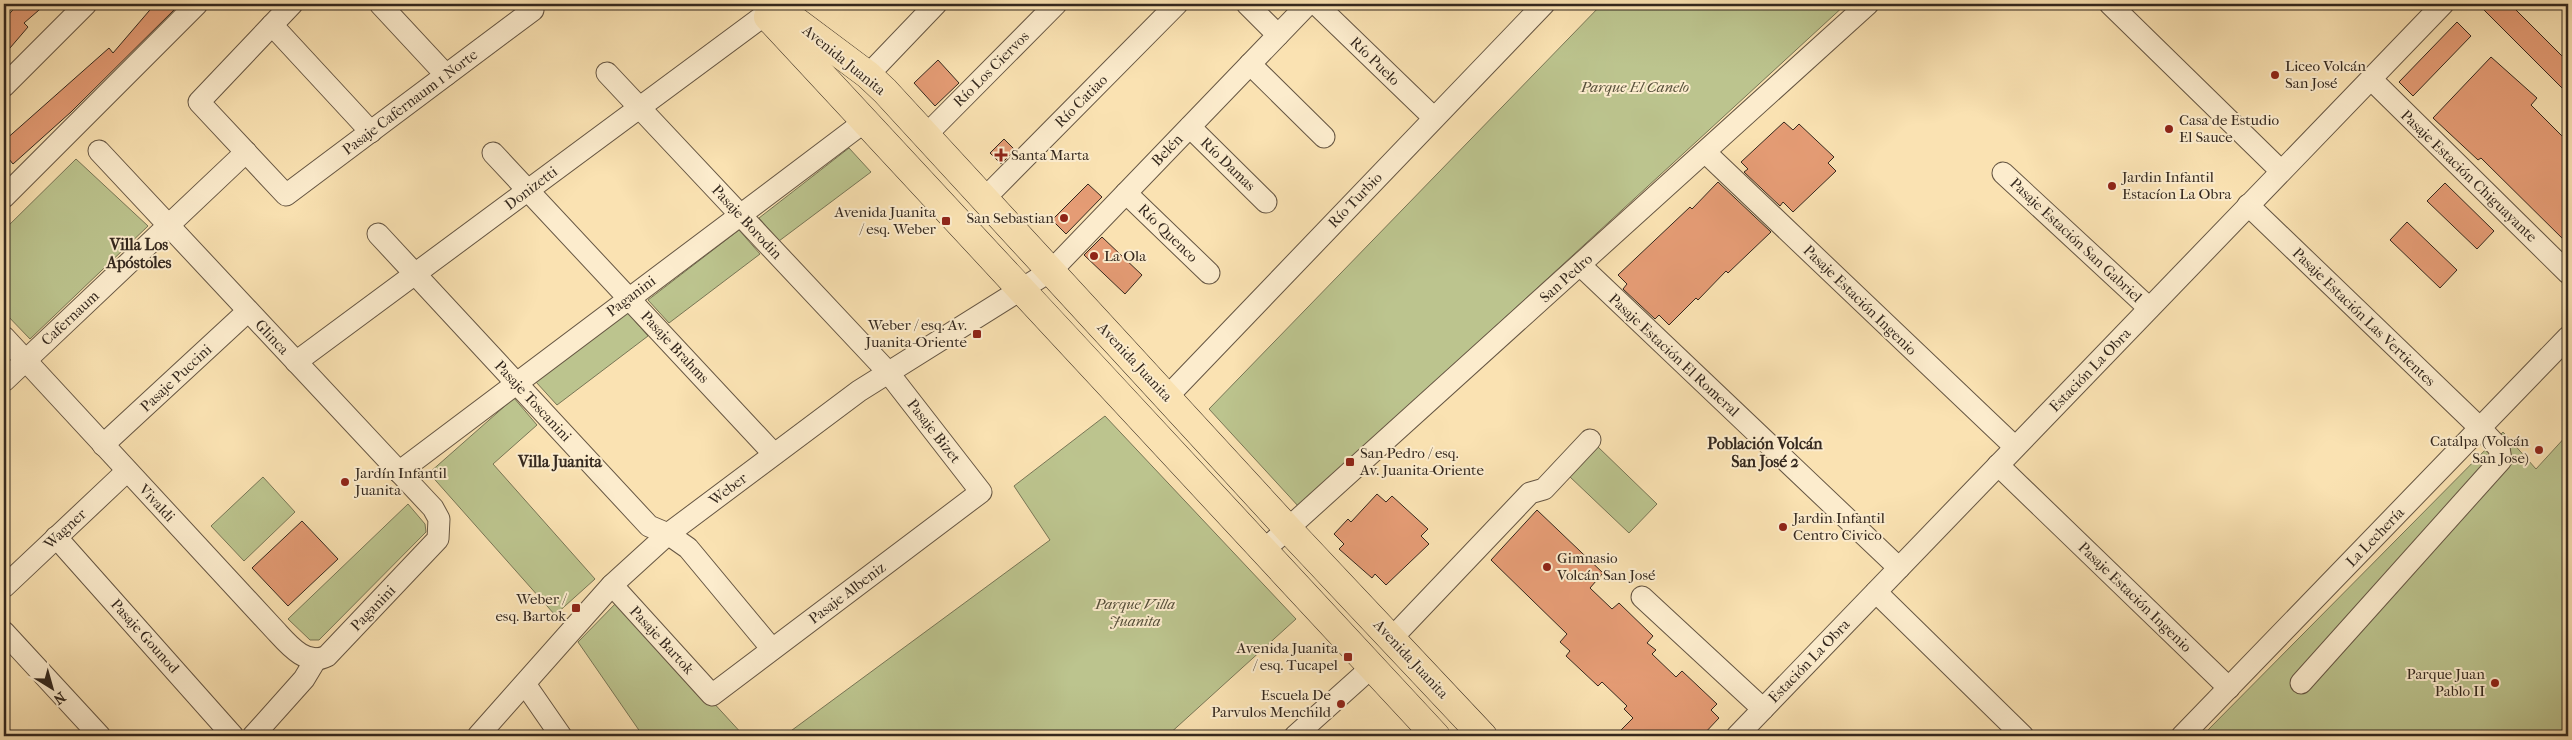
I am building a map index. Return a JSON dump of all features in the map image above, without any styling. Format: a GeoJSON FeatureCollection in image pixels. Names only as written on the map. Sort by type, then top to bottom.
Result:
{"type":"FeatureCollection","features":[{"type":"Feature","properties":{"kind":"main road","name":"Avenida Juanita"},"geometry":{"type":"LineString","coordinates":[[766,7],[868,75],[1052,270],[1289,530],[1483,736]]}},
{"type":"Feature","properties":{"kind":"main road","name":"Avenida Juanita"},"geometry":{"type":"LineString","coordinates":[[766,7],[864,122],[1436,736]]}},
{"type":"Feature","properties":{"kind":"street"},"geometry":{"type":"LineString","coordinates":[[4,86],[86,4]]}},
{"type":"Feature","properties":{"kind":"street"},"geometry":{"type":"LineString","coordinates":[[4,197],[197,4]]}},
{"type":"Feature","properties":{"kind":"street"},"geometry":{"type":"LineString","coordinates":[[246,152],[199,102],[292,4]]}},
{"type":"Feature","properties":{"kind":"street"},"geometry":{"type":"LineString","coordinates":[[380,4],[446,75]]}},
{"type":"Feature","properties":{"kind":"street"},"geometry":{"type":"LineString","coordinates":[[868,75],[936,4]]}},
{"type":"Feature","properties":{"kind":"street","name":"Río Los Ciervos"},"geometry":{"type":"LineString","coordinates":[[926,135],[1056,4]]}},
{"type":"Feature","properties":{"kind":"street","name":"Río Catiao"},"geometry":{"type":"LineString","coordinates":[[984,198],[1177,4]]}},
{"type":"Feature","properties":{"kind":"street"},"geometry":{"type":"LineString","coordinates":[[1247,4],[1278,35]]}},
{"type":"Feature","properties":{"kind":"street","name":"Belén"},"geometry":{"type":"LineString","coordinates":[[1020,289],[1052,270],[1308,4]]}},
{"type":"Feature","properties":{"kind":"street","name":"Río Puelo"},"geometry":{"type":"LineString","coordinates":[[1316,4],[1434,118]]}},
{"type":"Feature","properties":{"kind":"street","name":"Río Turbio"},"geometry":{"type":"LineString","coordinates":[[1167,397],[1544,4]]}},
{"type":"Feature","properties":{"kind":"street","name":"San Pedro"},"geometry":{"type":"LineString","coordinates":[[1263,551],[1289,530],[1868,4]]}},
{"type":"Feature","properties":{"kind":"street"},"geometry":{"type":"LineString","coordinates":[[2110,4],[2281,171]]}},
{"type":"Feature","properties":{"kind":"street","name":"Estación La Obra"},"geometry":{"type":"LineString","coordinates":[[1737,736],[2439,5]]}},
{"type":"Feature","properties":{"kind":"street","name":"Pasaje Cafernaum 1 Norte"},"geometry":{"type":"LineString","coordinates":[[246,152],[286,194],[446,75],[530,7]]}},
{"type":"Feature","properties":{"kind":"street","name":"Donizetti"},"geometry":{"type":"LineString","coordinates":[[296,362],[640,108],[766,7]]}},
{"type":"Feature","properties":{"kind":"street"},"geometry":{"type":"LineString","coordinates":[[272,25],[371,132]]}},
{"type":"Feature","properties":{"kind":"street"},"geometry":{"type":"LineString","coordinates":[[1250,64],[1324,137]]}},
{"type":"Feature","properties":{"kind":"street","name":"Pasaje Borodin"},"geometry":{"type":"LineString","coordinates":[[607,73],[887,371]]}},
{"type":"Feature","properties":{"kind":"street","name":"Pasaje Estación Chiguayante"},"geometry":{"type":"LineString","coordinates":[[2370,79],[2568,272]]}},
{"type":"Feature","properties":{"kind":"street","name":"Paganini"},"geometry":{"type":"LineString","coordinates":[[399,472],[629,297],[864,122]]}},
{"type":"Feature","properties":{"kind":"street","name":"Río Damas"},"geometry":{"type":"LineString","coordinates":[[1190,126],[1266,202]]}},
{"type":"Feature","properties":{"kind":"street","name":"Glinca"},"geometry":{"type":"LineString","coordinates":[[98,151],[437,513],[440,526]]}},
{"type":"Feature","properties":{"kind":"street","name":"Cafernaum"},"geometry":{"type":"LineString","coordinates":[[4,381],[246,152]]}},
{"type":"Feature","properties":{"kind":"street","name":"Pasaje Estación Ingenio"},"geometry":{"type":"LineString","coordinates":[[1705,152],[2015,448]]}},
{"type":"Feature","properties":{"kind":"street","name":"Pasaje Brahms"},"geometry":{"type":"LineString","coordinates":[[493,153],[774,454]]}},
{"type":"Feature","properties":{"kind":"street","name":"Pasaje Estación San Gabriel"},"geometry":{"type":"LineString","coordinates":[[2003,173],[2149,308]]}},
{"type":"Feature","properties":{"kind":"street","name":"Río Quenco"},"geometry":{"type":"LineString","coordinates":[[1126,193],[1209,273]]}},
{"type":"Feature","properties":{"kind":"street","name":"Pasaje Estación Las Vertientes"},"geometry":{"type":"LineString","coordinates":[[2248,205],[2480,428],[2499,448],[2501,460],[2301,683]]}},
{"type":"Feature","properties":{"kind":"street","name":"Pasaje Toscanini"},"geometry":{"type":"LineString","coordinates":[[378,234],[649,526],[668,534],[688,548],[772,649]]}},
{"type":"Feature","properties":{"kind":"street","name":"Pasaje Estación El Romeral"},"geometry":{"type":"LineString","coordinates":[[1580,265],[1899,568]]}},
{"type":"Feature","properties":{"kind":"street","name":"Weber"},"geometry":{"type":"LineString","coordinates":[[478,736],[612,585],[668,534],[887,371],[1020,289]]}},
{"type":"Feature","properties":{"kind":"street","name":"Pasaje Puccini"},"geometry":{"type":"LineString","coordinates":[[103,445],[248,311]]}},
{"type":"Feature","properties":{"kind":"street","name":"Vivaldi"},"geometry":{"type":"LineString","coordinates":[[4,337],[281,637],[301,654],[316,659]]}},
{"type":"Feature","properties":{"kind":"street","name":"La Lechería"},"geometry":{"type":"LineString","coordinates":[[2182,736],[2568,337]]}},
{"type":"Feature","properties":{"kind":"street","name":"Pasaje Bizet"},"geometry":{"type":"LineString","coordinates":[[887,371],[982,492]]}},
{"type":"Feature","properties":{"kind":"street"},"geometry":{"type":"LineString","coordinates":[[1391,638],[1530,493],[1544,489],[1590,440]]}},
{"type":"Feature","properties":{"kind":"street","name":"Pasaje Estación Ingenio"},"geometry":{"type":"LineString","coordinates":[[1998,465],[2229,688]]}},
{"type":"Feature","properties":{"kind":"street","name":"Wagner"},"geometry":{"type":"LineString","coordinates":[[4,587],[127,471]]}},
{"type":"Feature","properties":{"kind":"street","name":"Pasaje Albeniz"},"geometry":{"type":"LineString","coordinates":[[712,695],[982,492]]}},
{"type":"Feature","properties":{"kind":"street","name":"Paganini"},"geometry":{"type":"LineString","coordinates":[[316,659],[327,656],[435,544],[440,526]]}},
{"type":"Feature","properties":{"kind":"street","name":"Pasaje Gounod"},"geometry":{"type":"LineString","coordinates":[[56,537],[233,736]]}},
{"type":"Feature","properties":{"kind":"street","name":"Pasaje Bartok"},"geometry":{"type":"LineString","coordinates":[[612,585],[712,695]]}},
{"type":"Feature","properties":{"kind":"street"},"geometry":{"type":"LineString","coordinates":[[1876,592],[2023,736]]}},
{"type":"Feature","properties":{"kind":"street"},"geometry":{"type":"LineString","coordinates":[[1642,597],[1763,709]]}},
{"type":"Feature","properties":{"kind":"street"},"geometry":{"type":"LineString","coordinates":[[4,632],[100,736]]}},
{"type":"Feature","properties":{"kind":"street"},"geometry":{"type":"LineString","coordinates":[[253,736],[304,679],[316,659]]}},
{"type":"Feature","properties":{"kind":"street"},"geometry":{"type":"LineString","coordinates":[[1295,736],[1372,667]]}},
{"type":"Feature","properties":{"kind":"street"},"geometry":{"type":"LineString","coordinates":[[525,684],[561,736]]}},
{"type":"Feature","properties":{"kind":"green space","name":"Parque El Canelo"},"geometry":{"type":"Polygon","coordinates":[[[1602,4],[1846,4],[1299,507],[1209,409],[1602,4]]]}},
{"type":"Feature","properties":{"kind":"green space"},"geometry":{"type":"Polygon","coordinates":[[[849,148],[871,172],[779,241],[759,218],[849,148]]]}},
{"type":"Feature","properties":{"kind":"green space"},"geometry":{"type":"Polygon","coordinates":[[[76,159],[148,226],[30,339],[4,312],[4,230],[76,159]]]}},
{"type":"Feature","properties":{"kind":"green space"},"geometry":{"type":"Polygon","coordinates":[[[739,230],[760,254],[669,323],[648,300],[739,230]]]}},
{"type":"Feature","properties":{"kind":"green space"},"geometry":{"type":"Polygon","coordinates":[[[627,312],[648,336],[557,405],[536,382],[627,312]]]}},
{"type":"Feature","properties":{"kind":"green space"},"geometry":{"type":"Polygon","coordinates":[[[514,398],[537,425],[493,464],[595,579],[555,615],[429,473],[514,398]]]}},
{"type":"Feature","properties":{"kind":"green space","name":"Parque Villa Juanita"},"geometry":{"type":"Polygon","coordinates":[[[1105,416],[1296,619],[1167,736],[784,736],[1050,540],[1014,486],[1105,416]]]}},
{"type":"Feature","properties":{"kind":"green space","name":"Parque Juan Pablo II"},"geometry":{"type":"Polygon","coordinates":[[[2503,432],[2536,469],[2568,434],[2568,736],[2202,736],[2503,432]]]}},
{"type":"Feature","properties":{"kind":"green space"},"geometry":{"type":"Polygon","coordinates":[[[1597,446],[1657,504],[1629,533],[1569,476],[1597,446]]]}},
{"type":"Feature","properties":{"kind":"green space"},"geometry":{"type":"Polygon","coordinates":[[[263,477],[295,512],[244,561],[211,526],[263,477]]]}},
{"type":"Feature","properties":{"kind":"green space"},"geometry":{"type":"Polygon","coordinates":[[[408,504],[425,524],[426,532],[319,640],[310,640],[288,619],[408,504]]]}},
{"type":"Feature","properties":{"kind":"green space"},"geometry":{"type":"Polygon","coordinates":[[[619,600],[744,736],[643,736],[578,642],[619,600]]]}},
{"type":"Feature","properties":{"kind":"building"},"geometry":{"type":"Polygon","coordinates":[[[18,4],[46,4],[24,23],[28,27],[4,55],[4,20],[18,4]]]}},
{"type":"Feature","properties":{"kind":"building"},"geometry":{"type":"Polygon","coordinates":[[[155,4],[180,4],[71,112],[13,164],[4,153],[4,141],[109,48],[113,53],[155,4]]]}},
{"type":"Feature","properties":{"kind":"building"},"geometry":{"type":"Polygon","coordinates":[[[2478,4],[2510,4],[2568,62],[2568,94],[2478,4]]]}},
{"type":"Feature","properties":{"kind":"building"},"geometry":{"type":"Polygon","coordinates":[[[2457,22],[2471,36],[2413,96],[2399,82],[2457,22]]]}},
{"type":"Feature","properties":{"kind":"building"},"geometry":{"type":"Polygon","coordinates":[[[2491,57],[2537,98],[2531,105],[2568,142],[2568,244],[2481,158],[2478,160],[2433,118],[2491,57]]]}},
{"type":"Feature","properties":{"kind":"building"},"geometry":{"type":"Polygon","coordinates":[[[938,60],[959,83],[935,106],[914,83],[938,60]]]}},
{"type":"Feature","properties":{"kind":"building"},"geometry":{"type":"Polygon","coordinates":[[[1784,122],[1793,130],[1799,124],[1834,157],[1828,163],[1836,171],[1793,212],[1783,202],[1780,206],[1744,172],[1748,169],[1741,162],[1784,122]]]}},
{"type":"Feature","properties":{"kind":"building"},"geometry":{"type":"Polygon","coordinates":[[[1004,139],[1015,150],[1001,164],[990,153],[1004,139]]]}},
{"type":"Feature","properties":{"kind":"building"},"geometry":{"type":"Polygon","coordinates":[[[1718,182],[1771,232],[1728,273],[1726,271],[1698,300],[1696,298],[1669,325],[1659,315],[1655,319],[1623,289],[1627,284],[1618,275],[1690,207],[1692,209],[1718,182]]]}},
{"type":"Feature","properties":{"kind":"building"},"geometry":{"type":"Polygon","coordinates":[[[2445,183],[2494,231],[2477,249],[2427,201],[2445,183]]]}},
{"type":"Feature","properties":{"kind":"building"},"geometry":{"type":"Polygon","coordinates":[[[1088,184],[1102,197],[1066,234],[1052,220],[1088,184]]]}},
{"type":"Feature","properties":{"kind":"building"},"geometry":{"type":"Polygon","coordinates":[[[2407,222],[2457,270],[2440,288],[2390,240],[2407,222]]]}},
{"type":"Feature","properties":{"kind":"building"},"geometry":{"type":"Polygon","coordinates":[[[1102,237],[1142,275],[1125,294],[1084,255],[1102,237]]]}},
{"type":"Feature","properties":{"kind":"building"},"geometry":{"type":"Polygon","coordinates":[[[1377,494],[1386,502],[1392,496],[1428,529],[1421,536],[1429,544],[1386,585],[1375,574],[1372,578],[1339,549],[1344,544],[1334,534],[1348,519],[1351,522],[1377,494]]]}},
{"type":"Feature","properties":{"kind":"building"},"geometry":{"type":"Polygon","coordinates":[[[1537,510],[1603,573],[1590,588],[1612,609],[1619,603],[1653,636],[1647,643],[1656,650],[1652,654],[1676,677],[1682,671],[1717,704],[1711,710],[1719,718],[1702,736],[1615,736],[1633,718],[1624,709],[1627,706],[1602,682],[1598,686],[1566,656],[1570,651],[1560,642],[1567,634],[1491,560],[1537,510]]]}},
{"type":"Feature","properties":{"kind":"building"},"geometry":{"type":"Polygon","coordinates":[[[302,521],[338,559],[288,606],[252,568],[302,521]]]}},
{"type":"Feature","properties":{"kind":"place","name":"Liceo Volcán San José"},"geometry":{"type":"Point","coordinates":[2275,75]}},
{"type":"Feature","properties":{"kind":"place","name":"Casa de Estudio El Sauce"},"geometry":{"type":"Point","coordinates":[2169,129]}},
{"type":"Feature","properties":{"kind":"place","name":"Santa Marta"},"geometry":{"type":"Point","coordinates":[1001,155]}},
{"type":"Feature","properties":{"kind":"place","name":"Jardin Infantil Estacíon La Obra"},"geometry":{"type":"Point","coordinates":[2112,186]}},
{"type":"Feature","properties":{"kind":"place","name":"San Sebastian"},"geometry":{"type":"Point","coordinates":[1064,218]}},
{"type":"Feature","properties":{"kind":"place","name":"Avenida Juanita / esq. Weber"},"geometry":{"type":"Point","coordinates":[946,221]}},
{"type":"Feature","properties":{"kind":"place","name":"La Ola"},"geometry":{"type":"Point","coordinates":[1094,256]}},
{"type":"Feature","properties":{"kind":"place","name":"Weber / esq. Av. Juanita-Oriente"},"geometry":{"type":"Point","coordinates":[977,334]}},
{"type":"Feature","properties":{"kind":"place","name":"Catalpa (Volcán San Jose)"},"geometry":{"type":"Point","coordinates":[2539,450]}},
{"type":"Feature","properties":{"kind":"place","name":"San Pedro / esq. Av. Juanita-Oriente"},"geometry":{"type":"Point","coordinates":[1350,462]}},
{"type":"Feature","properties":{"kind":"place","name":"Jardín Infantil Juanita"},"geometry":{"type":"Point","coordinates":[345,482]}},
{"type":"Feature","properties":{"kind":"place","name":"Jardin Infantil Centro Civico"},"geometry":{"type":"Point","coordinates":[1783,527]}},
{"type":"Feature","properties":{"kind":"place","name":"Gimnasio Volcán San José"},"geometry":{"type":"Point","coordinates":[1547,567]}},
{"type":"Feature","properties":{"kind":"place","name":"Weber / esq. Bartok"},"geometry":{"type":"Point","coordinates":[576,608]}},
{"type":"Feature","properties":{"kind":"place","name":"Avenida Juanita / esq. Tucapel"},"geometry":{"type":"Point","coordinates":[1348,657]}},
{"type":"Feature","properties":{"kind":"place","name":"Parque Juan Pablo II"},"geometry":{"type":"Point","coordinates":[2495,683]}},
{"type":"Feature","properties":{"kind":"place","name":"Escuela De Parvulos Menchild"},"geometry":{"type":"Point","coordinates":[1341,704]}},
{"type":"Feature","properties":{"kind":"district","name":"Villa Los Apóstoles"},"geometry":{"type":"Point","coordinates":[139,253]}},
{"type":"Feature","properties":{"kind":"district","name":"Población Volcán San José 2"},"geometry":{"type":"Point","coordinates":[1765,452]}},
{"type":"Feature","properties":{"kind":"district","name":"Villa Juanita"},"geometry":{"type":"Point","coordinates":[560,461]}}]}
